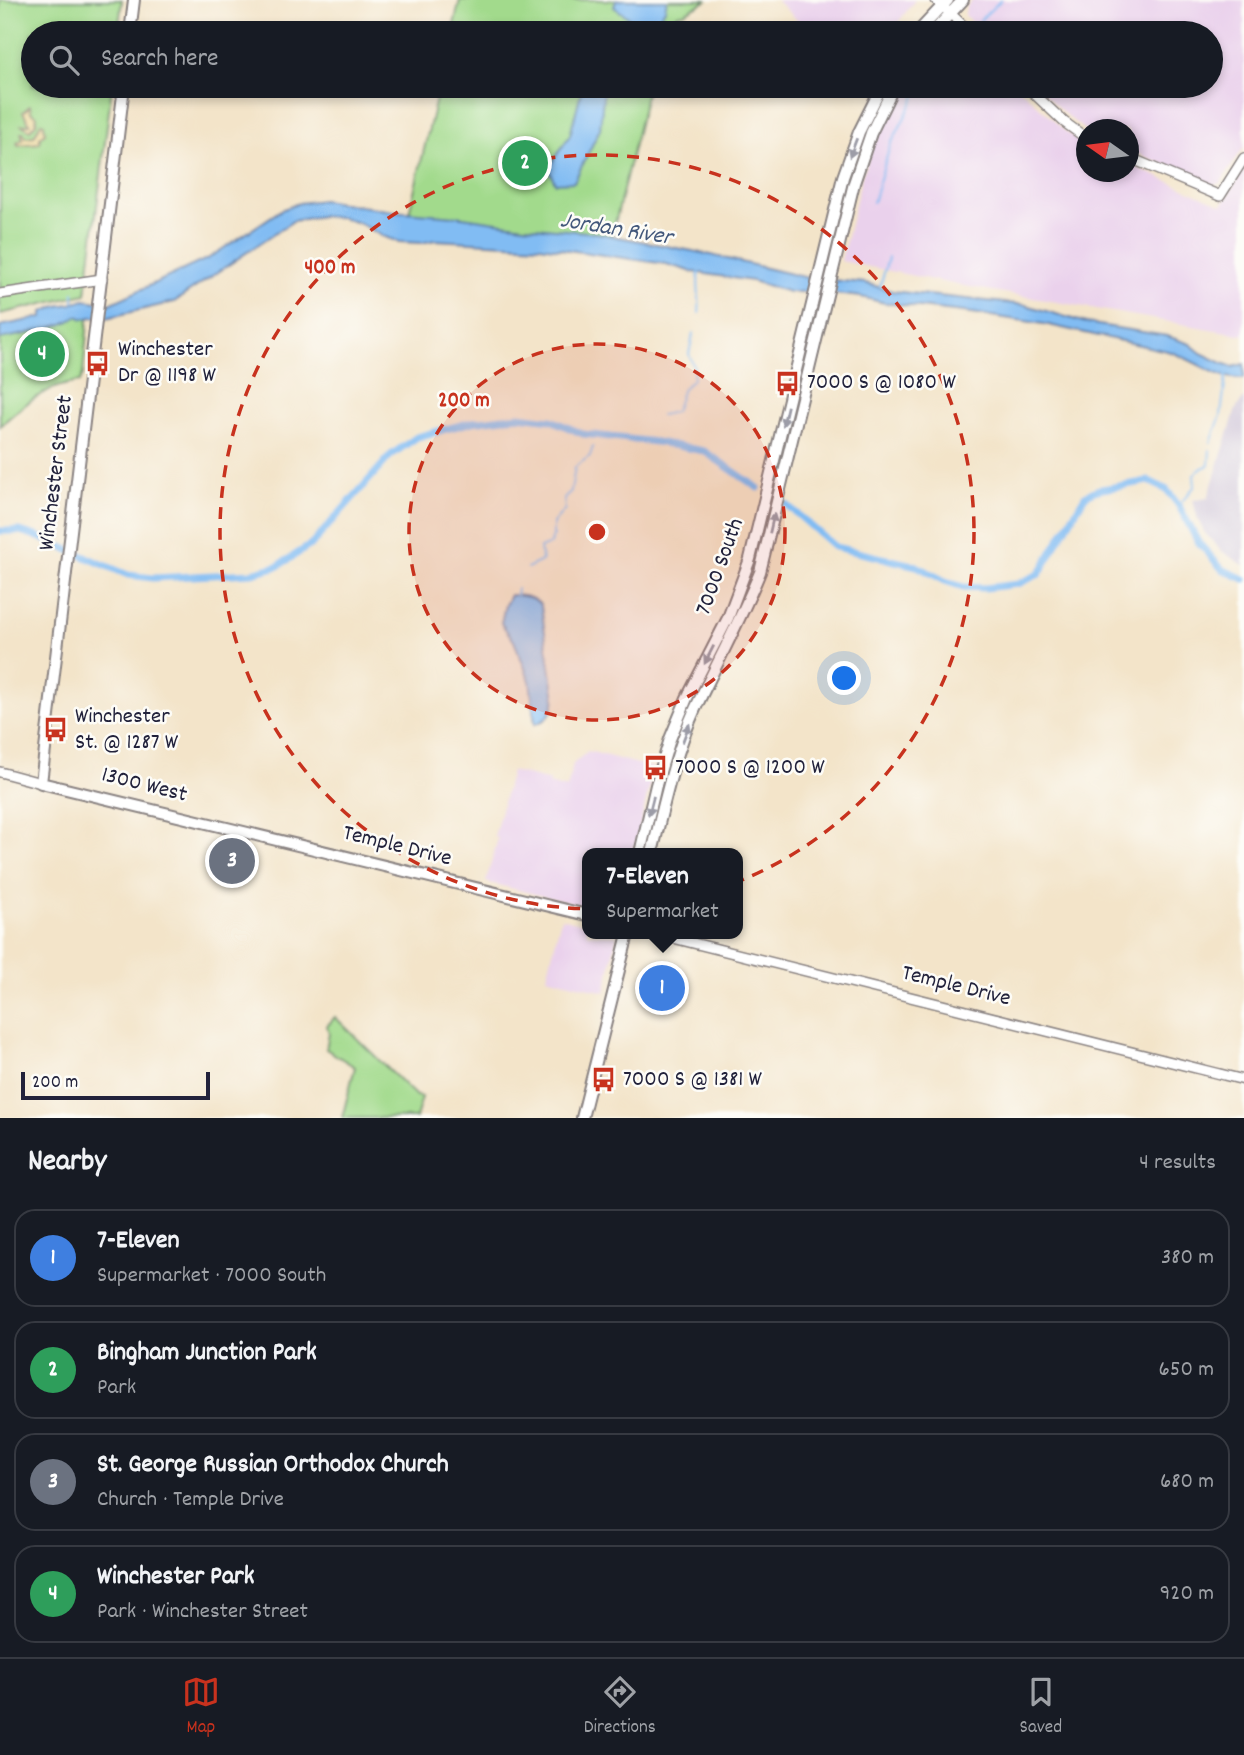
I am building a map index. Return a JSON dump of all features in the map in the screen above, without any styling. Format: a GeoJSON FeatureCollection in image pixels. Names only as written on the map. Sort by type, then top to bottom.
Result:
{"type":"FeatureCollection","features":[{"type":"Feature","properties":{"kind":"main road"},"geometry":{"type":"LineString","coordinates":[[131,21],[134,0]]}},
{"type":"Feature","properties":{"kind":"main road"},"geometry":{"type":"LineString","coordinates":[[929,21],[945,6],[963,0]]}},
{"type":"Feature","properties":{"kind":"main road","name":"Winchester Street"},"geometry":{"type":"LineString","coordinates":[[41,783],[123,98]]}},
{"type":"Feature","properties":{"kind":"main road","name":"7000 South"},"geometry":{"type":"LineString","coordinates":[[653,848],[685,734],[760,572],[817,308],[816,286],[821,263],[847,163],[876,98]]}},
{"type":"Feature","properties":{"kind":"main road","name":"7000 South"},"geometry":{"type":"LineString","coordinates":[[640,848],[674,730],[727,618],[750,559],[817,308],[828,287],[862,157],[889,98]]}},
{"type":"Feature","properties":{"kind":"main road","name":"1300 West"},"geometry":{"type":"LineString","coordinates":[[41,783],[196,821]]}},
{"type":"Feature","properties":{"kind":"main road","name":"Temple Drive"},"geometry":{"type":"LineString","coordinates":[[196,821],[582,914]]}},
{"type":"Feature","properties":{"kind":"main road"},"geometry":{"type":"LineString","coordinates":[[582,1118],[627,939]]}},
{"type":"Feature","properties":{"kind":"street"},"geometry":{"type":"LineString","coordinates":[[945,6],[959,21]]}},
{"type":"Feature","properties":{"kind":"street"},"geometry":{"type":"LineString","coordinates":[[1039,98],[1076,130]]}},
{"type":"Feature","properties":{"kind":"street"},"geometry":{"type":"LineString","coordinates":[[1139,161],[1220,196],[1244,158]]}},
{"type":"Feature","properties":{"kind":"street"},"geometry":{"type":"LineString","coordinates":[[0,294],[102,279]]}},
{"type":"Feature","properties":{"kind":"street","name":"1300 West"},"geometry":{"type":"LineString","coordinates":[[0,772],[41,783]]}},
{"type":"Feature","properties":{"kind":"street","name":"Temple Drive"},"geometry":{"type":"LineString","coordinates":[[677,939],[1244,1080]]}},
{"type":"Feature","properties":{"kind":"shaded area"},"geometry":{"type":"Polygon","coordinates":[[[915,0],[899,21],[798,21],[777,1],[915,0]]]}},
{"type":"Feature","properties":{"kind":"shaded area"},"geometry":{"type":"Polygon","coordinates":[[[973,0],[1244,0],[1244,147],[1220,183],[1213,185],[1139,154],[1139,119],[1076,119],[1076,123],[1048,98],[1223,98],[1223,21],[970,21],[965,15],[966,7],[973,0]]]}},
{"type":"Feature","properties":{"kind":"shaded area"},"geometry":{"type":"Polygon","coordinates":[[[896,98],[1030,98],[1076,139],[1076,182],[1139,182],[1139,168],[1222,205],[1244,170],[1244,335],[948,283],[841,261],[862,176],[879,130],[896,98]]]}},
{"type":"Feature","properties":{"kind":"shaded area"},"geometry":{"type":"Polygon","coordinates":[[[1244,398],[1244,565],[1223,552],[1205,533],[1198,520],[1193,500],[1208,498],[1236,409],[1244,398]]]}},
{"type":"Feature","properties":{"kind":"shaded area"},"geometry":{"type":"Polygon","coordinates":[[[588,751],[654,768],[634,848],[582,848],[582,906],[486,882],[511,771],[550,781],[549,784],[567,789],[573,764],[588,751]]]}},
{"type":"Feature","properties":{"kind":"shaded area"},"geometry":{"type":"Polygon","coordinates":[[[561,918],[582,924],[582,939],[616,939],[605,992],[547,977],[561,918]]]}},
{"type":"Feature","properties":{"kind":"green space"},"geometry":{"type":"Polygon","coordinates":[[[0,0],[122,0],[119,21],[21,21],[21,98],[110,98],[86,294],[0,314],[0,0]]]}},
{"type":"Feature","properties":{"kind":"green space"},"geometry":{"type":"Polygon","coordinates":[[[460,0],[708,0],[678,14],[670,21],[455,21],[460,0]]]}},
{"type":"Feature","properties":{"kind":"green space"},"geometry":{"type":"Polygon","coordinates":[[[436,98],[645,98],[612,236],[409,213],[436,98]]]}},
{"type":"Feature","properties":{"kind":"green space"},"geometry":{"type":"Polygon","coordinates":[[[89,310],[80,382],[47,391],[0,426],[0,334],[89,310]]]}},
{"type":"Feature","properties":{"kind":"green space"},"geometry":{"type":"Polygon","coordinates":[[[335,1017],[416,1096],[422,1097],[416,1118],[342,1118],[355,1067],[326,1049],[329,1033],[327,1026],[335,1017]]]}},
{"type":"Feature","properties":{"kind":"sand"},"geometry":{"type":"Polygon","coordinates":[[[30,106],[31,112],[37,116],[36,123],[30,130],[22,125],[30,124],[23,112],[30,106]]]}},
{"type":"Feature","properties":{"kind":"sand"},"geometry":{"type":"Polygon","coordinates":[[[41,123],[44,124],[45,133],[40,137],[40,143],[18,145],[17,142],[23,139],[21,132],[26,137],[34,136],[41,123]]]}},
{"type":"Feature","properties":{"kind":"water"},"geometry":{"type":"Polygon","coordinates":[[[616,0],[667,0],[658,21],[634,21],[614,7],[616,0]]]}},
{"type":"Feature","properties":{"kind":"water"},"geometry":{"type":"Polygon","coordinates":[[[579,98],[603,98],[600,129],[574,182],[555,183],[548,168],[570,135],[579,98]]]}},
{"type":"Feature","properties":{"kind":"water"},"geometry":{"type":"Polygon","coordinates":[[[323,200],[393,211],[597,233],[698,252],[808,278],[865,283],[892,291],[1026,305],[1086,323],[1167,336],[1190,344],[1201,353],[1233,367],[1244,364],[1244,379],[1224,376],[1167,351],[1044,324],[885,303],[861,297],[789,292],[752,281],[693,272],[666,264],[540,246],[435,240],[422,243],[399,242],[359,223],[321,216],[293,221],[174,302],[106,318],[84,319],[77,316],[53,327],[0,339],[0,326],[43,317],[43,312],[57,306],[85,300],[110,304],[209,258],[281,210],[299,203],[323,200]]]}},
{"type":"Feature","properties":{"kind":"water"},"geometry":{"type":"Polygon","coordinates":[[[510,595],[531,598],[541,606],[555,699],[549,715],[535,724],[530,681],[514,641],[501,623],[510,595]]]}},
{"type":"Feature","properties":{"kind":"waterway"},"geometry":{"type":"LineString","coordinates":[[980,20],[1001,0]]}},
{"type":"Feature","properties":{"kind":"waterway"},"geometry":{"type":"LineString","coordinates":[[873,202],[890,146],[915,98]]}},
{"type":"Feature","properties":{"kind":"waterway"},"geometry":{"type":"LineString","coordinates":[[880,287],[888,258]]}},
{"type":"Feature","properties":{"kind":"waterway"},"geometry":{"type":"LineString","coordinates":[[699,273],[699,313]]}},
{"type":"Feature","properties":{"kind":"waterway"},"geometry":{"type":"LineString","coordinates":[[74,293],[74,302]]}},
{"type":"Feature","properties":{"kind":"waterway"},"geometry":{"type":"LineString","coordinates":[[661,415],[675,412],[683,388],[693,379],[694,367],[689,354],[693,334]]}},
{"type":"Feature","properties":{"kind":"waterway"},"geometry":{"type":"LineString","coordinates":[[1211,443],[1221,415],[1226,376]]}},
{"type":"Feature","properties":{"kind":"waterway"},"geometry":{"type":"LineString","coordinates":[[0,531],[20,531],[36,536],[128,575],[153,578],[252,573],[278,566],[312,544],[391,455],[417,437],[472,422],[519,416],[551,420],[583,434],[656,442],[704,451],[758,488]]}},
{"type":"Feature","properties":{"kind":"waterway"},"geometry":{"type":"LineString","coordinates":[[527,568],[542,561],[540,548],[550,544],[553,523],[565,509],[564,499],[571,491],[575,467],[590,456],[593,447]]}},
{"type":"Feature","properties":{"kind":"waterway"},"geometry":{"type":"LineString","coordinates":[[1183,500],[1195,486],[1194,475],[1209,465],[1210,450]]}},
{"type":"Feature","properties":{"kind":"waterway"},"geometry":{"type":"LineString","coordinates":[[787,505],[835,547],[917,566],[963,587],[985,588],[1018,584],[1039,574],[1085,496],[1096,490],[1149,481],[1167,490],[1179,506],[1198,542],[1222,569],[1244,579]]}},
{"type":"Feature","properties":{"kind":"waterway"},"geometry":{"type":"LineString","coordinates":[[516,595],[517,589]]}},
{"type":"Feature","properties":{"kind":"place","name":"Bingham Junction Park"},"geometry":{"type":"Point","coordinates":[525,163]}},
{"type":"Feature","properties":{"kind":"place","name":"Winchester Park"},"geometry":{"type":"Point","coordinates":[42,354]}},
{"type":"Feature","properties":{"kind":"place","name":"Winchester Dr @ 1198 W"},"geometry":{"type":"Point","coordinates":[98,363]}},
{"type":"Feature","properties":{"kind":"place","name":"7000 S @ 1080 W"},"geometry":{"type":"Point","coordinates":[787,383]}},
{"type":"Feature","properties":{"kind":"place","name":"Winchester St. @ 1287 W"},"geometry":{"type":"Point","coordinates":[55,730]}},
{"type":"Feature","properties":{"kind":"place","name":"7000 S @ 1200 W"},"geometry":{"type":"Point","coordinates":[655,768]}},
{"type":"Feature","properties":{"kind":"place","name":"St. George Russian Orthodox Church"},"geometry":{"type":"Point","coordinates":[232,861]}},
{"type":"Feature","properties":{"kind":"place","name":"7-Eleven"},"geometry":{"type":"Point","coordinates":[662,988]}},
{"type":"Feature","properties":{"kind":"place","name":"7000 S @ 1381 W"},"geometry":{"type":"Point","coordinates":[603,1080]}},
{"type":"Feature","properties":{"kind":"water label","name":"Jordan River"},"geometry":{"type":"Point","coordinates":[616,230]}}]}
